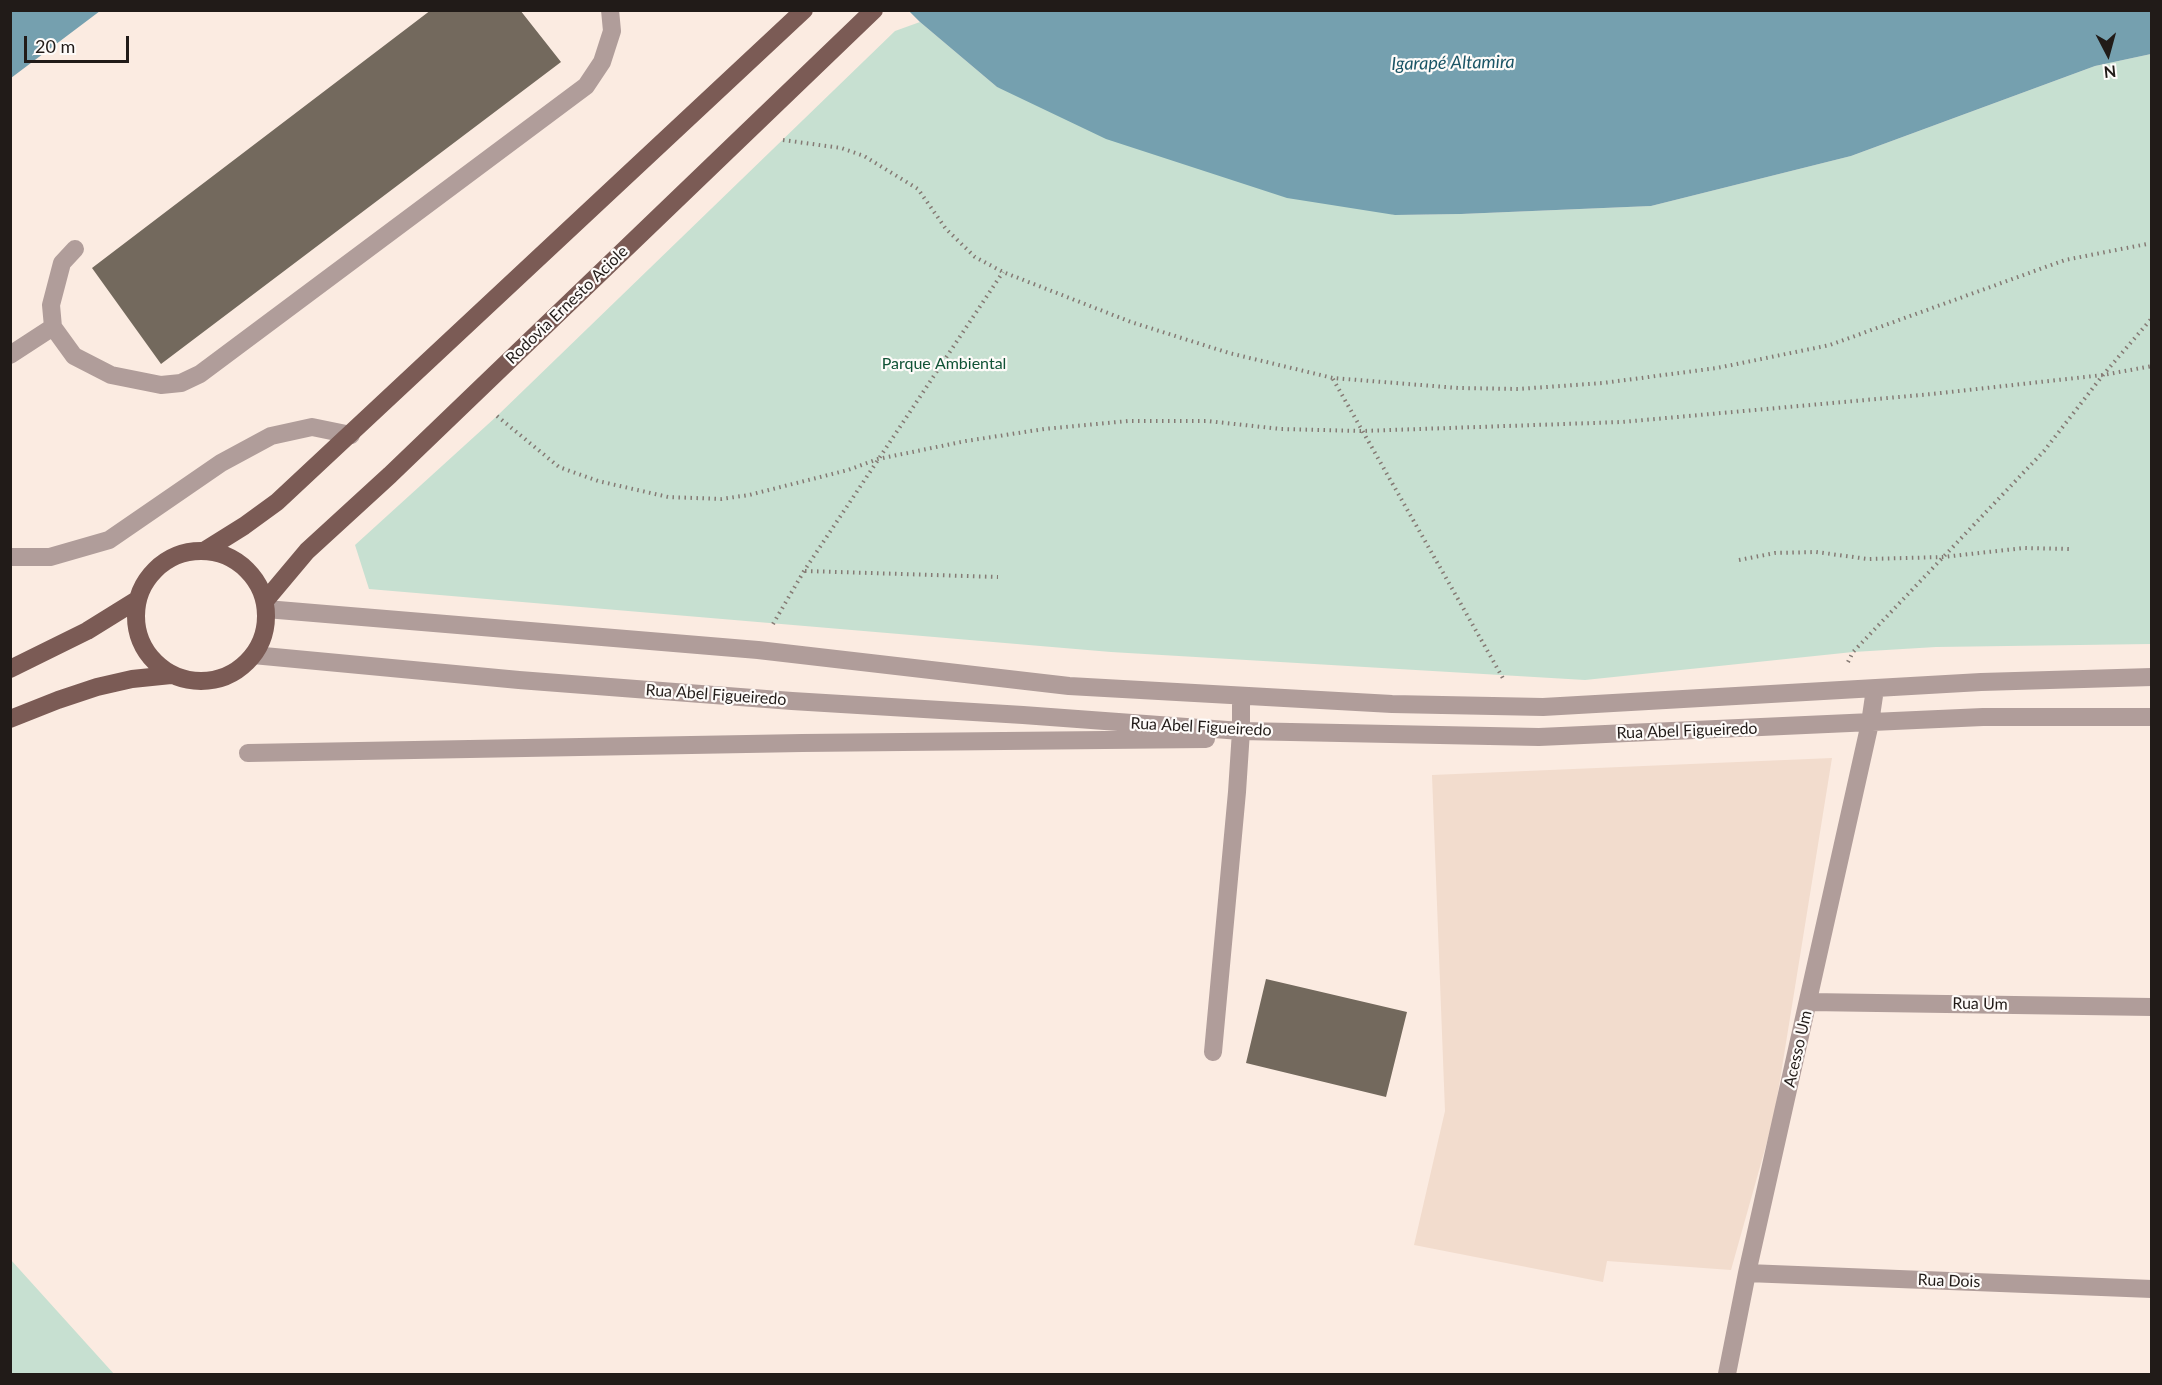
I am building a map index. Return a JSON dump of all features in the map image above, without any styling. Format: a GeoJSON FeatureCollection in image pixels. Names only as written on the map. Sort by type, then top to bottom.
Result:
{"type":"FeatureCollection","features":[{"type":"Feature","properties":{"kind":"main road"},"geometry":{"type":"LineString","coordinates":[[204,551],[277,502],[804,10]]}},
{"type":"Feature","properties":{"kind":"main road","name":"Rodovia Ernesto Aciole"},"geometry":{"type":"LineString","coordinates":[[265,605],[307,551],[390,475],[873,11]]}},
{"type":"Feature","properties":{"kind":"main road"},"geometry":{"type":"LineString","coordinates":[[204,551],[225,555],[243,566],[257,581],[265,605],[267,618],[264,634],[253,655],[248,662],[231,674],[212,681],[191,681],[171,675],[153,662],[141,643],[135,622],[137,600],[147,580],[162,563],[182,554],[204,551]]}},
{"type":"Feature","properties":{"kind":"main road"},"geometry":{"type":"LineString","coordinates":[[10,669],[87,631],[137,600]]}},
{"type":"Feature","properties":{"kind":"main road"},"geometry":{"type":"LineString","coordinates":[[10,719],[98,687],[132,679],[171,675]]}},
{"type":"Feature","properties":{"kind":"street"},"geometry":{"type":"LineString","coordinates":[[75,249],[62,263],[51,305],[52,327],[74,356],[111,375],[160,385],[181,382],[200,374],[586,87],[602,62],[612,31],[610,10]]}},
{"type":"Feature","properties":{"kind":"street"},"geometry":{"type":"LineString","coordinates":[[10,355],[52,327]]}},
{"type":"Feature","properties":{"kind":"street"},"geometry":{"type":"LineString","coordinates":[[10,557],[50,557],[109,540],[221,463],[271,436],[312,427],[351,435]]}},
{"type":"Feature","properties":{"kind":"street","name":"Rua Abel Figueiredo"},"geometry":{"type":"LineString","coordinates":[[265,605],[758,651],[1069,686],[1392,704],[1543,707],[1981,682],[2151,677]]}},
{"type":"Feature","properties":{"kind":"street","name":"Rua Abel Figueiredo"},"geometry":{"type":"LineString","coordinates":[[253,655],[519,680],[792,701],[1023,715],[1241,735],[1539,737],[1983,717],[2151,717]]}},
{"type":"Feature","properties":{"kind":"street","name":"Acesso Um"},"geometry":{"type":"LineString","coordinates":[[1727,1374],[1747,1273],[1870,723],[1875,689]]}},
{"type":"Feature","properties":{"kind":"street"},"geometry":{"type":"LineString","coordinates":[[1213,1052],[1241,735],[1241,696]]}},
{"type":"Feature","properties":{"kind":"street"},"geometry":{"type":"LineString","coordinates":[[248,753],[1241,735]]}},
{"type":"Feature","properties":{"kind":"street","name":"Rua Um"},"geometry":{"type":"LineString","coordinates":[[1809,1002],[2151,1007]]}},
{"type":"Feature","properties":{"kind":"street","name":"Rua Dois"},"geometry":{"type":"LineString","coordinates":[[1747,1273],[2151,1289]]}},
{"type":"Feature","properties":{"kind":"path"},"geometry":{"type":"LineString","coordinates":[[783,140],[841,148],[864,156],[918,189],[946,229],[975,256],[1002,272],[1131,322],[1229,353],[1333,378],[1458,388],[1518,389],[1603,383],[1717,368],[1830,345],[2065,260],[2151,243]]}},
{"type":"Feature","properties":{"kind":"path"},"geometry":{"type":"LineString","coordinates":[[758,651],[804,571],[1002,272]]}},
{"type":"Feature","properties":{"kind":"path"},"geometry":{"type":"LineString","coordinates":[[1832,691],[1853,652],[2044,451],[2151,318]]}},
{"type":"Feature","properties":{"kind":"path"},"geometry":{"type":"LineString","coordinates":[[497,416],[559,467],[598,481],[668,497],[721,499],[749,495],[848,470],[878,459],[966,441],[1044,429],[1128,421],[1207,422],[1281,429],[1362,431],[1622,422],[1932,394],[2103,375],[2151,366]]}},
{"type":"Feature","properties":{"kind":"path"},"geometry":{"type":"LineString","coordinates":[[1333,378],[1518,706]]}},
{"type":"Feature","properties":{"kind":"path"},"geometry":{"type":"LineString","coordinates":[[1738,560],[1775,554],[1816,552],[1868,559],[1943,557],[2024,548],[2071,549]]}},
{"type":"Feature","properties":{"kind":"path"},"geometry":{"type":"LineString","coordinates":[[804,571],[998,577]]}},
{"type":"Feature","properties":{"kind":"shaded area"},"geometry":{"type":"Polygon","coordinates":[[[1832,758],[1774,1117],[1731,1270],[1607,1261],[1603,1282],[1414,1245],[1445,1111],[1432,775],[1832,758]]]}},
{"type":"Feature","properties":{"kind":"green space","name":"Parque Ambiental"},"geometry":{"type":"Polygon","coordinates":[[[920,22],[997,87],[1395,215],[1651,206],[1851,156],[2095,66],[2151,54],[2151,644],[1936,647],[1853,652],[1585,680],[1111,652],[369,589],[355,545],[497,416],[895,31],[920,22]]]}},
{"type":"Feature","properties":{"kind":"green space"},"geometry":{"type":"Polygon","coordinates":[[[11,1260],[114,1374],[11,1374],[11,1260]]]}},
{"type":"Feature","properties":{"kind":"water"},"geometry":{"type":"Polygon","coordinates":[[[11,10],[100,10],[100,11],[11,78],[11,10]]]}},
{"type":"Feature","properties":{"kind":"water","name":"Igarapé Altamira"},"geometry":{"type":"Polygon","coordinates":[[[2151,10],[2151,54],[2095,66],[1851,156],[1651,206],[1395,215],[1287,198],[1106,139],[997,87],[909,11],[2151,10]]]}},
{"type":"Feature","properties":{"kind":"building"},"geometry":{"type":"Polygon","coordinates":[[[431,10],[520,10],[561,62],[161,364],[92,268],[431,10]]]}},
{"type":"Feature","properties":{"kind":"building"},"geometry":{"type":"Polygon","coordinates":[[[1266,979],[1407,1012],[1386,1097],[1246,1063],[1266,979]]]}}]}
